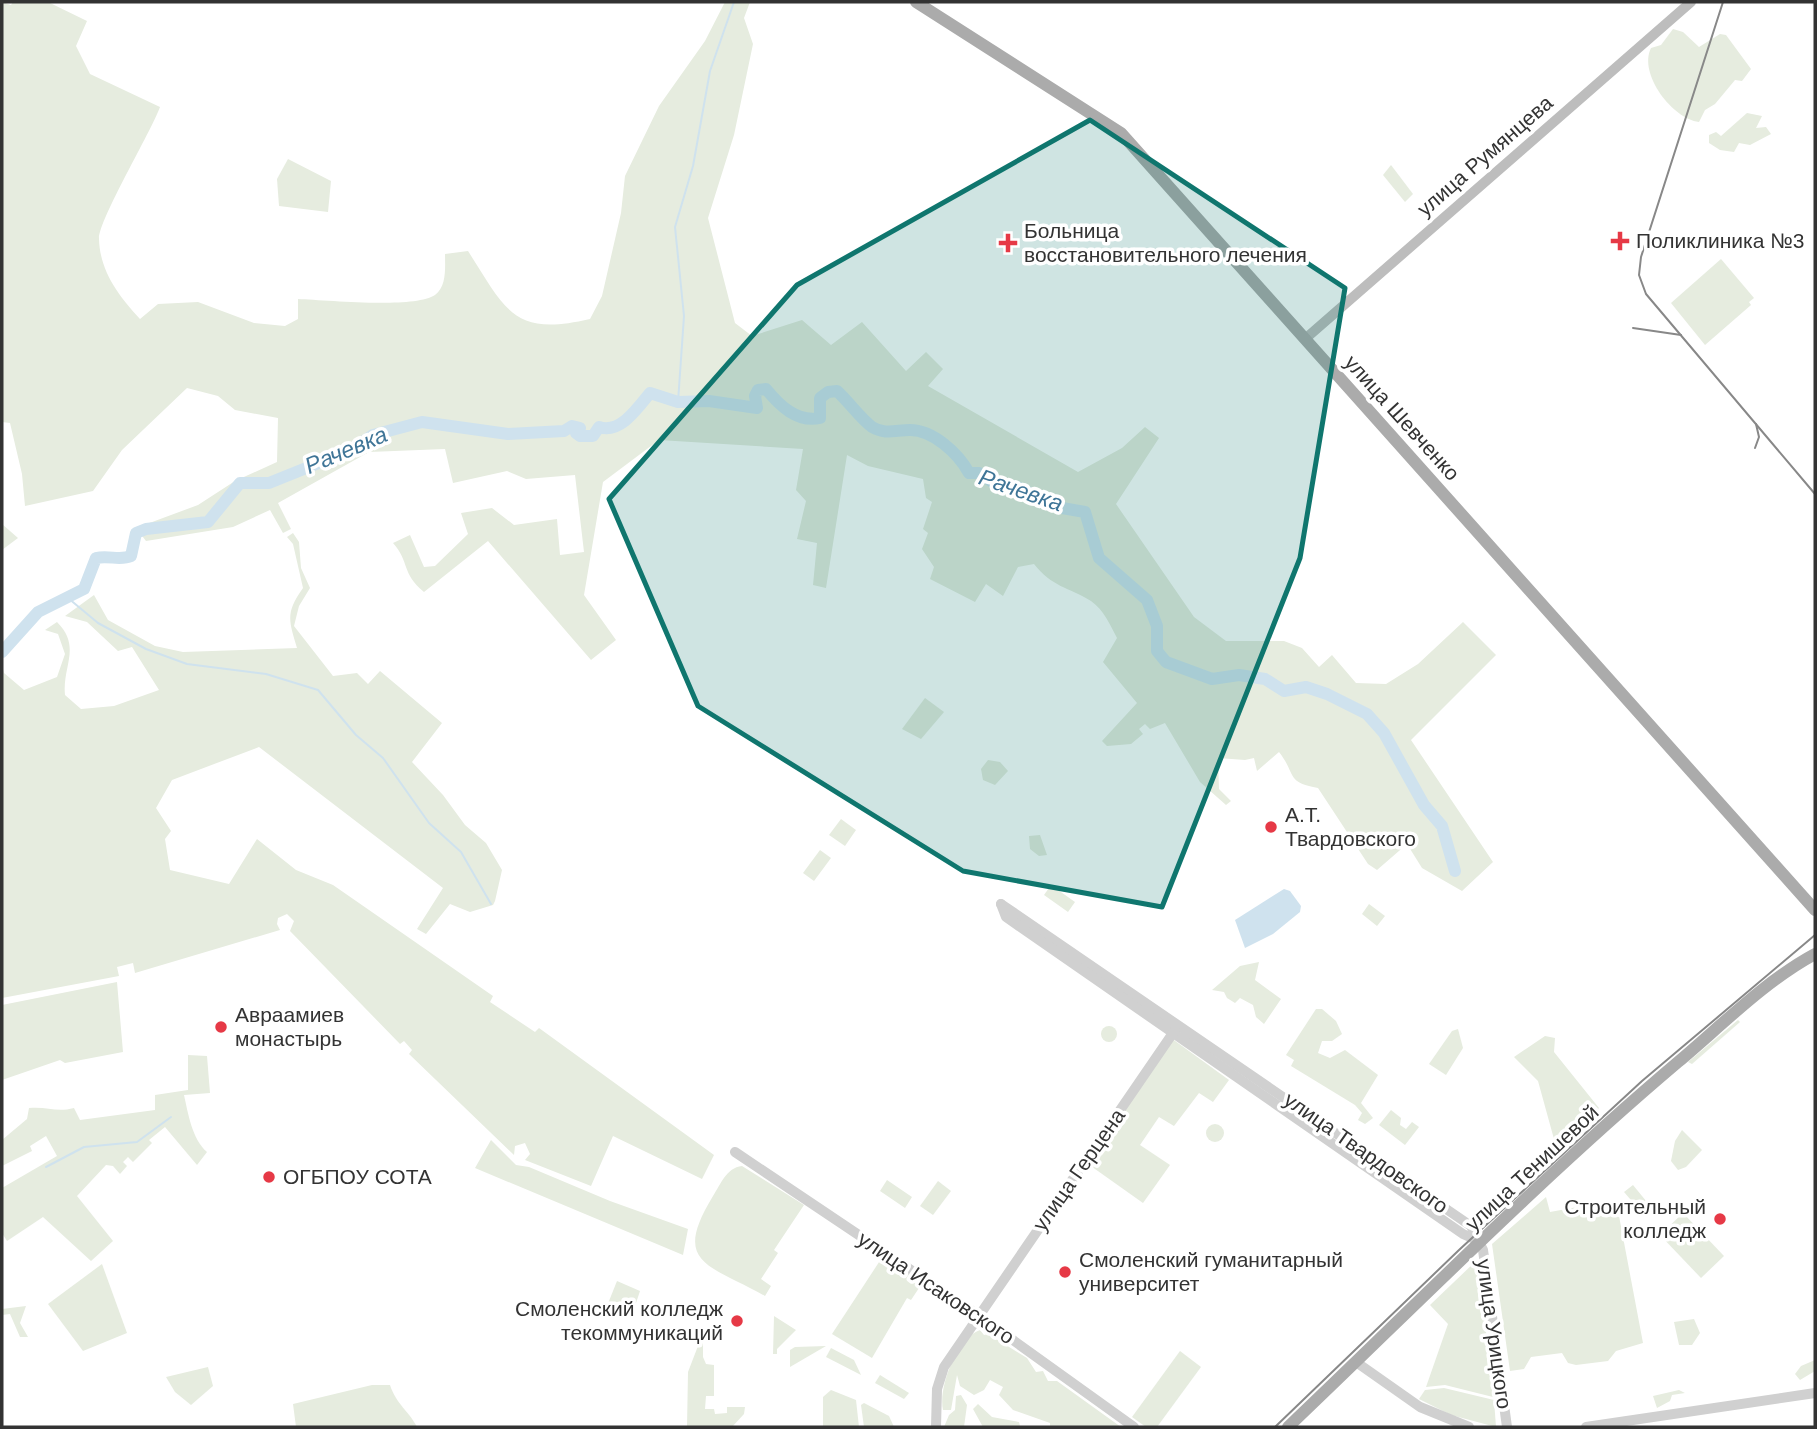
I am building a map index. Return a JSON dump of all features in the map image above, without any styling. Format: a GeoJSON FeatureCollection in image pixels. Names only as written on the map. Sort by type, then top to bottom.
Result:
{"type":"FeatureCollection","features":[{"type":"Feature","properties":{"kind":"main road","name":"улица Шевченко"},"geometry":{"type":"LineString","coordinates":[[916,2],[1121,133],[1815,911]]}},
{"type":"Feature","properties":{"kind":"main road","name":"улица Румянцева"},"geometry":{"type":"LineString","coordinates":[[1305,339],[1691,2]]}},
{"type":"Feature","properties":{"kind":"main road"},"geometry":{"type":"LineString","coordinates":[[1796,888],[1815,895]]}},
{"type":"Feature","properties":{"kind":"main road"},"geometry":{"type":"LineString","coordinates":[[1797,963],[1815,947]]}},
{"type":"Feature","properties":{"kind":"main road","name":"улица Тенишевой"},"geometry":{"type":"LineString","coordinates":[[1288,1427],[1648,1087],[1797,963],[1815,954]]}},
{"type":"Feature","properties":{"kind":"main road"},"geometry":{"type":"LineString","coordinates":[[1797,963],[1815,963]]}},
{"type":"Feature","properties":{"kind":"street","name":"улица Твардовского"},"geometry":{"type":"LineString","coordinates":[[1001,904],[1180,1024],[1471,1226],[1481,1242],[1464,1234],[1172,1034],[1006,917],[1001,904]]}},
{"type":"Feature","properties":{"kind":"street","name":"улица Герцена"},"geometry":{"type":"LineString","coordinates":[[936,1427],[937,1389],[941,1374],[978,1315],[1180,1024]]}},
{"type":"Feature","properties":{"kind":"street"},"geometry":{"type":"LineString","coordinates":[[1339,1149],[1347,1139]]}},
{"type":"Feature","properties":{"kind":"street","name":"улица Исаковского"},"geometry":{"type":"LineString","coordinates":[[735,1152],[978,1315],[1134,1427]]}},
{"type":"Feature","properties":{"kind":"street","name":"улица Урицкого"},"geometry":{"type":"LineString","coordinates":[[1481,1242],[1507,1427]]}},
{"type":"Feature","properties":{"kind":"street","name":"улица Урицкого"},"geometry":{"type":"LineString","coordinates":[[1356,1362],[1420,1407],[1469,1427]]}},
{"type":"Feature","properties":{"kind":"street"},"geometry":{"type":"LineString","coordinates":[[1586,1427],[1815,1394]]}},
{"type":"Feature","properties":{"kind":"highlighted area"},"geometry":{"type":"Polygon","coordinates":[[[1090,120],[1345,288],[1300,558],[1162,907],[963,871],[698,706],[609,499],[797,285],[1090,120]]]}},
{"type":"Feature","properties":{"kind":"shaded area"},"geometry":{"type":"Polygon","coordinates":[[[2,2],[11,5],[13,2],[48,2],[87,21],[76,46],[90,74],[160,107],[115,196],[99,239],[107,273],[132,310],[140,319],[158,304],[198,302],[254,323],[285,326],[298,319],[298,299],[390,303],[409,302],[435,295],[442,287],[445,254],[468,251],[492,289],[514,314],[528,321],[544,324],[564,324],[590,319],[602,296],[621,213],[625,176],[659,106],[705,41],[725,2],[750,2],[744,18],[753,44],[734,135],[708,218],[735,323],[752,336],[802,320],[831,345],[862,322],[906,371],[926,352],[943,369],[928,386],[1078,472],[1122,448],[1145,427],[1159,438],[1116,504],[1194,617],[1226,641],[1284,641],[1302,648],[1319,667],[1332,655],[1356,683],[1386,684],[1418,664],[1463,622],[1496,655],[1411,740],[1493,862],[1462,891],[1422,868],[1407,844],[1377,870],[1368,864],[1318,788],[1296,780],[1279,752],[1257,771],[1254,758],[1218,758],[1219,789],[1231,801],[1226,805],[1200,782],[1165,723],[1150,729],[1145,724],[1139,729],[1143,734],[1131,744],[1107,746],[1102,741],[1137,703],[1103,662],[1117,638],[1100,609],[1091,601],[1054,582],[1034,564],[1018,567],[1003,596],[986,584],[975,602],[930,579],[934,567],[922,549],[928,533],[923,529],[932,502],[926,498],[923,479],[868,466],[847,455],[826,588],[813,585],[817,543],[797,539],[806,501],[796,490],[803,449],[659,440],[603,482],[584,595],[616,640],[591,660],[488,541],[424,592],[412,579],[393,543],[410,535],[424,567],[435,566],[468,534],[461,513],[492,508],[514,525],[557,519],[560,555],[584,552],[575,475],[526,479],[507,471],[453,483],[445,449],[369,452],[278,503],[291,529],[283,533],[270,510],[233,527],[146,541],[136,528],[198,505],[235,481],[277,462],[278,418],[235,410],[218,396],[187,388],[122,450],[93,491],[25,506],[22,474],[10,423],[2,422],[2,2]]]}},
{"type":"Feature","properties":{"kind":"shaded area"},"geometry":{"type":"Polygon","coordinates":[[[1673,29],[1683,32],[1699,47],[1720,34],[1726,35],[1751,69],[1742,81],[1735,80],[1715,104],[1705,110],[1699,122],[1679,113],[1669,104],[1660,94],[1649,70],[1651,48],[1661,45],[1673,29]]]}},
{"type":"Feature","properties":{"kind":"shaded area"},"geometry":{"type":"Polygon","coordinates":[[[1747,113],[1762,116],[1756,128],[1766,127],[1771,134],[1750,145],[1739,143],[1734,152],[1720,150],[1709,143],[1709,135],[1716,132],[1721,136],[1747,113]]]}},
{"type":"Feature","properties":{"kind":"shaded area"},"geometry":{"type":"Polygon","coordinates":[[[288,159],[331,181],[328,212],[279,206],[277,179],[288,159]]]}},
{"type":"Feature","properties":{"kind":"shaded area"},"geometry":{"type":"Polygon","coordinates":[[[1391,165],[1413,194],[1405,202],[1383,175],[1391,165]]]}},
{"type":"Feature","properties":{"kind":"shaded area"},"geometry":{"type":"Polygon","coordinates":[[[1721,259],[1754,298],[1749,302],[1751,305],[1705,345],[1671,303],[1721,259]]]}},
{"type":"Feature","properties":{"kind":"shaded area"},"geometry":{"type":"Polygon","coordinates":[[[2,524],[18,538],[2,550],[2,524]]]}},
{"type":"Feature","properties":{"kind":"shaded area"},"geometry":{"type":"Polygon","coordinates":[[[293,533],[299,542],[301,568],[310,588],[299,606],[294,626],[333,676],[357,673],[368,684],[380,671],[442,723],[412,762],[443,795],[465,825],[486,843],[502,870],[495,901],[493,905],[470,912],[450,904],[426,934],[417,929],[443,888],[259,747],[172,780],[156,808],[171,831],[165,839],[170,870],[229,884],[257,839],[296,870],[333,885],[493,996],[490,1002],[535,1032],[539,1028],[714,1155],[702,1179],[613,1136],[591,1186],[525,1160],[530,1154],[525,1143],[515,1146],[514,1155],[409,1054],[412,1050],[404,1041],[400,1044],[290,931],[294,921],[287,914],[278,918],[280,930],[135,973],[133,963],[117,967],[119,976],[2,998],[2,665],[4,673],[24,690],[57,677],[65,654],[58,634],[45,630],[57,622],[64,631],[70,648],[65,695],[81,709],[114,706],[159,690],[132,647],[118,651],[87,622],[65,616],[94,595],[108,620],[155,646],[183,652],[297,648],[290,617],[293,604],[303,588],[293,544],[287,537],[293,533]]]}},
{"type":"Feature","properties":{"kind":"shaded area"},"geometry":{"type":"Polygon","coordinates":[[[925,698],[944,712],[921,739],[902,729],[925,698]]]}},
{"type":"Feature","properties":{"kind":"shaded area"},"geometry":{"type":"Polygon","coordinates":[[[988,760],[1000,762],[1008,771],[995,785],[983,780],[981,769],[988,760]]]}},
{"type":"Feature","properties":{"kind":"shaded area"},"geometry":{"type":"Polygon","coordinates":[[[841,819],[856,830],[845,846],[829,835],[841,819]]]}},
{"type":"Feature","properties":{"kind":"shaded area"},"geometry":{"type":"Polygon","coordinates":[[[1040,835],[1047,855],[1039,856],[1030,849],[1029,836],[1040,835]]]}},
{"type":"Feature","properties":{"kind":"shaded area"},"geometry":{"type":"Polygon","coordinates":[[[820,850],[831,858],[814,881],[803,873],[820,850]]]}},
{"type":"Feature","properties":{"kind":"shaded area"},"geometry":{"type":"Polygon","coordinates":[[[1051,885],[1075,902],[1068,912],[1044,895],[1051,885]]]}},
{"type":"Feature","properties":{"kind":"shaded area"},"geometry":{"type":"Polygon","coordinates":[[[1369,904],[1385,916],[1377,926],[1362,914],[1369,904]]]}},
{"type":"Feature","properties":{"kind":"shaded area"},"geometry":{"type":"Polygon","coordinates":[[[1259,962],[1255,980],[1281,999],[1264,1024],[1256,1017],[1253,1005],[1240,998],[1235,1003],[1227,998],[1224,992],[1212,990],[1240,966],[1259,962]]]}},
{"type":"Feature","properties":{"kind":"shaded area"},"geometry":{"type":"Polygon","coordinates":[[[117,982],[123,1052],[65,1063],[60,1060],[2,1080],[2,1005],[117,982]]]}},
{"type":"Feature","properties":{"kind":"shaded area"},"geometry":{"type":"Polygon","coordinates":[[[1316,1009],[1322,1009],[1336,1021],[1342,1034],[1332,1041],[1322,1041],[1318,1053],[1330,1058],[1345,1050],[1378,1075],[1361,1103],[1373,1118],[1365,1124],[1358,1120],[1362,1113],[1355,1105],[1291,1066],[1294,1060],[1286,1055],[1316,1009]]]}},
{"type":"Feature","properties":{"kind":"shaded area"},"geometry":{"type":"Polygon","coordinates":[[[1738,1020],[1740,1022],[1692,1064],[1688,1062],[1738,1020]]]}},
{"type":"Feature","properties":{"kind":"shaded area"},"geometry":{"type":"Polygon","coordinates":[[[1106,1026],[1112,1026],[1117,1034],[1115,1040],[1106,1042],[1101,1037],[1101,1031],[1106,1026]]]}},
{"type":"Feature","properties":{"kind":"shaded area"},"geometry":{"type":"Polygon","coordinates":[[[1458,1029],[1463,1048],[1446,1075],[1429,1064],[1452,1031],[1458,1029]]]}},
{"type":"Feature","properties":{"kind":"shaded area"},"geometry":{"type":"Polygon","coordinates":[[[1545,1036],[1555,1038],[1554,1052],[1599,1108],[1557,1150],[1538,1081],[1514,1057],[1545,1036]]]}},
{"type":"Feature","properties":{"kind":"shaded area"},"geometry":{"type":"Polygon","coordinates":[[[1171,1038],[1229,1080],[1213,1102],[1199,1093],[1174,1126],[1159,1117],[1140,1145],[1170,1165],[1143,1203],[1088,1164],[1171,1038]]]}},
{"type":"Feature","properties":{"kind":"shaded area"},"geometry":{"type":"Polygon","coordinates":[[[188,1055],[207,1056],[210,1093],[184,1095],[194,1133],[207,1152],[197,1165],[165,1127],[149,1140],[152,1143],[133,1162],[128,1157],[123,1162],[127,1166],[120,1174],[113,1166],[106,1165],[77,1196],[113,1241],[91,1261],[43,1217],[7,1241],[2,1233],[2,1188],[57,1156],[46,1136],[30,1146],[32,1151],[2,1166],[2,1140],[27,1119],[29,1108],[74,1108],[80,1120],[155,1110],[155,1095],[188,1090],[188,1055]]]}},
{"type":"Feature","properties":{"kind":"shaded area"},"geometry":{"type":"Polygon","coordinates":[[[1391,1110],[1401,1118],[1400,1125],[1406,1129],[1412,1122],[1419,1127],[1405,1145],[1379,1125],[1391,1110]]]}},
{"type":"Feature","properties":{"kind":"shaded area"},"geometry":{"type":"Polygon","coordinates":[[[1215,1124],[1221,1127],[1224,1133],[1221,1139],[1215,1142],[1209,1139],[1206,1133],[1209,1127],[1215,1124]]]}},
{"type":"Feature","properties":{"kind":"shaded area"},"geometry":{"type":"Polygon","coordinates":[[[1682,1130],[1702,1150],[1686,1167],[1678,1170],[1671,1161],[1675,1141],[1682,1130]]]}},
{"type":"Feature","properties":{"kind":"shaded area"},"geometry":{"type":"Polygon","coordinates":[[[491,1140],[516,1165],[529,1167],[610,1201],[688,1229],[683,1255],[475,1168],[491,1140]]]}},
{"type":"Feature","properties":{"kind":"shaded area"},"geometry":{"type":"Polygon","coordinates":[[[742,1166],[804,1205],[774,1250],[778,1253],[761,1279],[771,1286],[765,1296],[713,1268],[702,1260],[696,1250],[696,1236],[701,1219],[713,1196],[728,1173],[742,1166]]]}},
{"type":"Feature","properties":{"kind":"shaded area"},"geometry":{"type":"Polygon","coordinates":[[[887,1180],[912,1197],[905,1208],[880,1191],[887,1180]]]}},
{"type":"Feature","properties":{"kind":"shaded area"},"geometry":{"type":"Polygon","coordinates":[[[938,1181],[951,1191],[933,1215],[920,1206],[938,1181]]]}},
{"type":"Feature","properties":{"kind":"shaded area"},"geometry":{"type":"Polygon","coordinates":[[[1633,1185],[1651,1207],[1643,1214],[1624,1192],[1633,1185]]]}},
{"type":"Feature","properties":{"kind":"shaded area"},"geometry":{"type":"Polygon","coordinates":[[[1546,1197],[1550,1212],[1616,1200],[1643,1343],[1616,1351],[1608,1361],[1576,1365],[1568,1363],[1562,1353],[1531,1357],[1524,1369],[1510,1371],[1492,1244],[1546,1197]]]}},
{"type":"Feature","properties":{"kind":"shaded area"},"geometry":{"type":"Polygon","coordinates":[[[1683,1213],[1724,1256],[1701,1278],[1660,1235],[1683,1213]]]}},
{"type":"Feature","properties":{"kind":"shaded area"},"geometry":{"type":"Polygon","coordinates":[[[883,1256],[923,1282],[911,1300],[907,1298],[872,1358],[832,1334],[883,1256]]]}},
{"type":"Feature","properties":{"kind":"shaded area"},"geometry":{"type":"Polygon","coordinates":[[[1476,1261],[1479,1265],[1493,1397],[1445,1385],[1426,1387],[1448,1324],[1430,1305],[1476,1261]]]}},
{"type":"Feature","properties":{"kind":"shaded area"},"geometry":{"type":"Polygon","coordinates":[[[102,1264],[127,1333],[83,1351],[48,1304],[102,1264]]]}},
{"type":"Feature","properties":{"kind":"shaded area"},"geometry":{"type":"Polygon","coordinates":[[[617,1281],[640,1291],[632,1315],[607,1306],[617,1281]]]}},
{"type":"Feature","properties":{"kind":"shaded area"},"geometry":{"type":"Polygon","coordinates":[[[26,1306],[20,1323],[28,1337],[20,1337],[10,1314],[2,1315],[2,1309],[26,1306]]]}},
{"type":"Feature","properties":{"kind":"shaded area"},"geometry":{"type":"Polygon","coordinates":[[[774,1316],[796,1330],[777,1349],[777,1354],[773,1354],[774,1316]]]}},
{"type":"Feature","properties":{"kind":"shaded area"},"geometry":{"type":"Polygon","coordinates":[[[1694,1319],[1700,1333],[1692,1345],[1679,1345],[1674,1322],[1694,1319]]]}},
{"type":"Feature","properties":{"kind":"shaded area"},"geometry":{"type":"Polygon","coordinates":[[[980,1330],[984,1335],[988,1334],[1027,1358],[1036,1372],[1043,1371],[1048,1381],[1057,1381],[1121,1427],[1050,1427],[1050,1423],[1013,1410],[999,1395],[1003,1387],[990,1380],[984,1390],[974,1395],[960,1386],[957,1375],[951,1410],[943,1410],[943,1389],[951,1364],[964,1343],[980,1330]]]}},
{"type":"Feature","properties":{"kind":"shaded area"},"geometry":{"type":"Polygon","coordinates":[[[703,1333],[703,1357],[706,1364],[714,1365],[714,1396],[706,1396],[705,1409],[714,1409],[715,1414],[727,1413],[727,1407],[745,1407],[744,1414],[732,1427],[687,1427],[688,1372],[703,1333]]]}},
{"type":"Feature","properties":{"kind":"shaded area"},"geometry":{"type":"Polygon","coordinates":[[[826,1346],[790,1367],[790,1350],[795,1347],[826,1346]]]}},
{"type":"Feature","properties":{"kind":"shaded area"},"geometry":{"type":"Polygon","coordinates":[[[831,1348],[854,1360],[861,1375],[826,1357],[831,1348]]]}},
{"type":"Feature","properties":{"kind":"shaded area"},"geometry":{"type":"Polygon","coordinates":[[[1180,1351],[1201,1367],[1157,1427],[1146,1427],[1132,1417],[1180,1351]]]}},
{"type":"Feature","properties":{"kind":"shaded area"},"geometry":{"type":"Polygon","coordinates":[[[1815,1360],[1815,1371],[1800,1380],[1795,1374],[1801,1366],[1815,1360]]]}},
{"type":"Feature","properties":{"kind":"shaded area"},"geometry":{"type":"Polygon","coordinates":[[[208,1367],[213,1386],[191,1405],[175,1392],[166,1377],[208,1367]]]}},
{"type":"Feature","properties":{"kind":"shaded area"},"geometry":{"type":"Polygon","coordinates":[[[880,1375],[909,1393],[904,1399],[875,1383],[880,1375]]]}},
{"type":"Feature","properties":{"kind":"shaded area"},"geometry":{"type":"Polygon","coordinates":[[[372,1385],[390,1385],[417,1427],[296,1427],[293,1404],[372,1385]]]}},
{"type":"Feature","properties":{"kind":"shaded area"},"geometry":{"type":"Polygon","coordinates":[[[1444,1388],[1494,1400],[1496,1427],[1451,1415],[1419,1399],[1425,1390],[1444,1388]]]}},
{"type":"Feature","properties":{"kind":"shaded area"},"geometry":{"type":"Polygon","coordinates":[[[831,1390],[856,1400],[859,1427],[823,1427],[823,1397],[831,1390]]]}},
{"type":"Feature","properties":{"kind":"shaded area"},"geometry":{"type":"Polygon","coordinates":[[[1679,1390],[1685,1393],[1672,1395],[1670,1401],[1657,1408],[1653,1396],[1679,1390]]]}},
{"type":"Feature","properties":{"kind":"shaded area"},"geometry":{"type":"Polygon","coordinates":[[[961,1395],[967,1405],[964,1427],[944,1427],[949,1415],[955,1410],[956,1396],[961,1395]]]}},
{"type":"Feature","properties":{"kind":"shaded area"},"geometry":{"type":"Polygon","coordinates":[[[864,1403],[889,1416],[894,1427],[864,1427],[861,1405],[864,1403]]]}},
{"type":"Feature","properties":{"kind":"shaded area"},"geometry":{"type":"Polygon","coordinates":[[[978,1404],[992,1417],[1019,1422],[1020,1426],[983,1427],[973,1409],[978,1404]]]}},
{"type":"Feature","properties":{"kind":"water"},"geometry":{"type":"Polygon","coordinates":[[[1284,889],[1290,891],[1301,906],[1300,912],[1273,934],[1245,948],[1235,920],[1284,889]]]}},
{"type":"Feature","properties":{"kind":"waterway"},"geometry":{"type":"LineString","coordinates":[[678,402],[684,316],[675,227],[693,166],[710,71],[734,2]]}},
{"type":"Feature","properties":{"kind":"waterway","name":"Рачевка"},"geometry":{"type":"LineString","coordinates":[[2,652],[38,612],[84,589],[96,558],[131,556],[136,533],[146,529],[208,522],[240,483],[269,483],[351,450],[373,435],[422,422],[508,434],[564,431],[572,426],[580,428],[576,433],[580,436],[593,436],[599,427],[614,427],[628,419],[650,393],[678,402],[709,401],[757,408],[755,396],[758,390],[766,389],[789,411],[812,419],[820,418],[820,398],[828,392],[837,391],[872,427],[886,431],[910,430],[927,434],[952,451],[969,473],[979,473],[994,483],[1017,487],[1062,508],[1085,512],[1099,558],[1147,600],[1157,626],[1157,651],[1166,662],[1212,679],[1239,675],[1265,679],[1284,691],[1306,687],[1367,714],[1384,733],[1424,805],[1442,826],[1455,871]]}},
{"type":"Feature","properties":{"kind":"waterway"},"geometry":{"type":"LineString","coordinates":[[68,598],[98,623],[146,649],[187,664],[266,674],[318,690],[356,735],[383,758],[429,823],[461,852],[491,904]]}},
{"type":"Feature","properties":{"kind":"waterway"},"geometry":{"type":"LineString","coordinates":[[46,1167],[84,1147],[137,1142],[171,1117]]}},
{"type":"Feature","properties":{"kind":"tram line"},"geometry":{"type":"LineString","coordinates":[[1723,2],[1641,257],[1639,275],[1646,294],[1815,494]]}},
{"type":"Feature","properties":{"kind":"tram line"},"geometry":{"type":"LineString","coordinates":[[1633,328],[1681,335]]}},
{"type":"Feature","properties":{"kind":"tram line"},"geometry":{"type":"LineString","coordinates":[[1755,448],[1759,437],[1756,424]]}},
{"type":"Feature","properties":{"kind":"tram line"},"geometry":{"type":"LineString","coordinates":[[1275,1427],[1459,1250],[1642,1081],[1815,935]]}},
{"type":"Feature","properties":{"kind":"place","name":"Поликлиника №3"},"geometry":{"type":"Point","coordinates":[1620,241]}},
{"type":"Feature","properties":{"kind":"place","name":"Больница восстановительного лечения"},"geometry":{"type":"Point","coordinates":[1008,243]}},
{"type":"Feature","properties":{"kind":"place","name":"А.Т. Твардовского"},"geometry":{"type":"Point","coordinates":[1271,827]}},
{"type":"Feature","properties":{"kind":"place","name":"Авраамиев монастырь"},"geometry":{"type":"Point","coordinates":[221,1027]}},
{"type":"Feature","properties":{"kind":"place","name":"ОГБПОУ СОТА"},"geometry":{"type":"Point","coordinates":[269,1177]}},
{"type":"Feature","properties":{"kind":"place","name":"Строительный колледж"},"geometry":{"type":"Point","coordinates":[1720,1219]}},
{"type":"Feature","properties":{"kind":"place","name":"Смоленский гуманитарный университет"},"geometry":{"type":"Point","coordinates":[1065,1272]}},
{"type":"Feature","properties":{"kind":"place","name":"Смоленский колледж текоммуникаций"},"geometry":{"type":"Point","coordinates":[737,1321]}}]}
